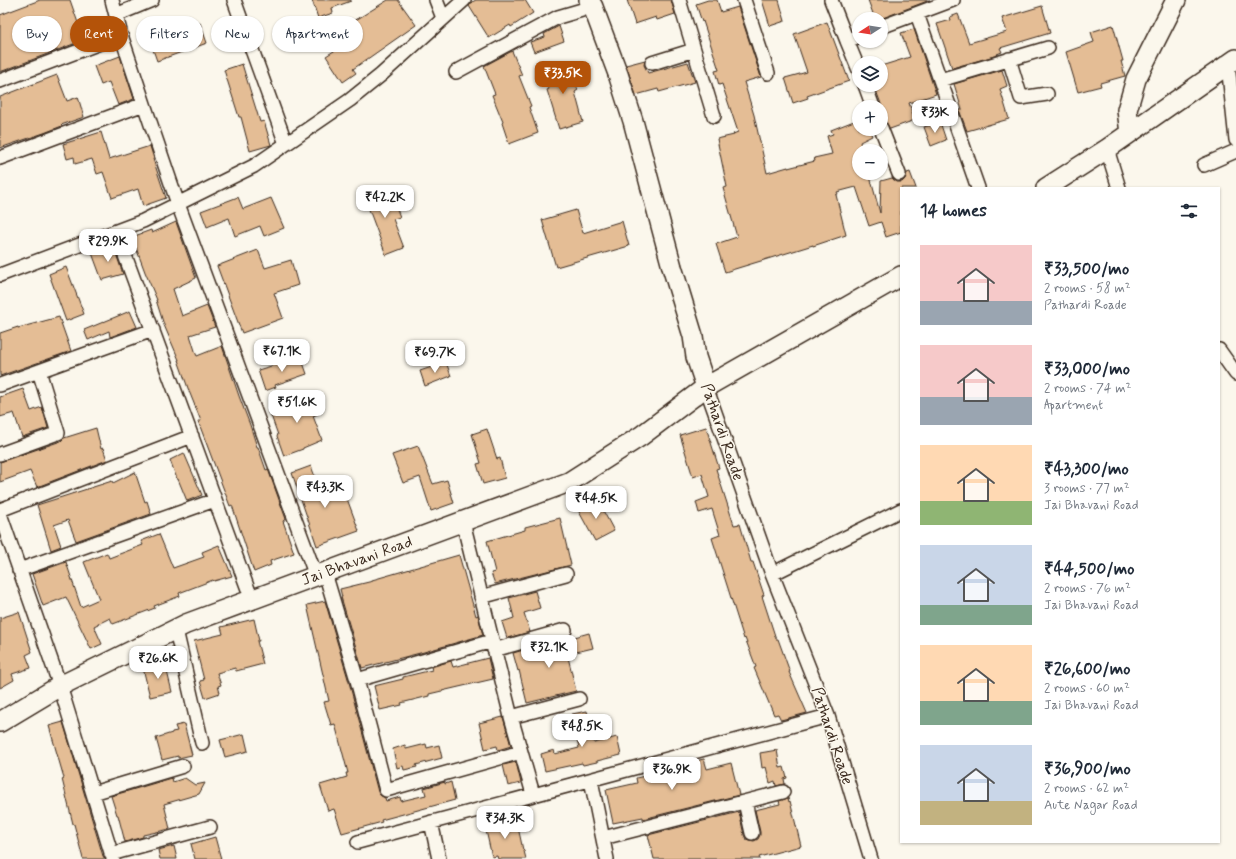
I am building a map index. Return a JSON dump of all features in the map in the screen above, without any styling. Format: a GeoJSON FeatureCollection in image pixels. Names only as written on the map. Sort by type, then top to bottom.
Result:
{"type":"FeatureCollection","features":[{"type":"Feature","properties":{"kind":"street"},"geometry":{"type":"LineString","coordinates":[[112,0],[116,14],[152,0]]}},
{"type":"Feature","properties":{"kind":"street"},"geometry":{"type":"LineString","coordinates":[[234,0],[286,144]]}},
{"type":"Feature","properties":{"kind":"street"},"geometry":{"type":"LineString","coordinates":[[436,0],[443,18]]}},
{"type":"Feature","properties":{"kind":"street"},"geometry":{"type":"LineString","coordinates":[[0,274],[143,221],[254,166],[350,100],[382,75],[464,0]]}},
{"type":"Feature","properties":{"kind":"street"},"geometry":{"type":"LineString","coordinates":[[679,0],[714,116]]}},
{"type":"Feature","properties":{"kind":"street"},"geometry":{"type":"LineString","coordinates":[[744,0],[768,74]]}},
{"type":"Feature","properties":{"kind":"street"},"geometry":{"type":"LineString","coordinates":[[831,0],[852,36]]}},
{"type":"Feature","properties":{"kind":"street"},"geometry":{"type":"LineString","coordinates":[[888,25],[953,0]]}},
{"type":"Feature","properties":{"kind":"street"},"geometry":{"type":"LineString","coordinates":[[1130,133],[1127,110],[1136,79],[1176,0]]}},
{"type":"Feature","properties":{"kind":"street"},"geometry":{"type":"LineString","coordinates":[[456,72],[558,17],[590,3]]}},
{"type":"Feature","properties":{"kind":"street","name":"Pathardi Roade"},"geometry":{"type":"LineString","coordinates":[[590,3],[618,74],[633,121],[672,267],[693,336],[696,357],[706,388],[772,574],[828,716],[871,859]]}},
{"type":"Feature","properties":{"kind":"street"},"geometry":{"type":"LineString","coordinates":[[917,14],[978,187]]}},
{"type":"Feature","properties":{"kind":"street"},"geometry":{"type":"LineString","coordinates":[[940,80],[1048,48]]}},
{"type":"Feature","properties":{"kind":"street"},"geometry":{"type":"LineString","coordinates":[[652,63],[694,50]]}},
{"type":"Feature","properties":{"kind":"street"},"geometry":{"type":"LineString","coordinates":[[0,81],[76,52]]}},
{"type":"Feature","properties":{"kind":"street"},"geometry":{"type":"LineString","coordinates":[[127,52],[178,204],[320,575],[357,680],[386,790],[521,752]]}},
{"type":"Feature","properties":{"kind":"street"},"geometry":{"type":"LineString","coordinates":[[1009,60],[1021,98],[1046,94]]}},
{"type":"Feature","properties":{"kind":"street"},"geometry":{"type":"LineString","coordinates":[[1048,187],[1107,149],[1232,61]]}},
{"type":"Feature","properties":{"kind":"street"},"geometry":{"type":"LineString","coordinates":[[1232,61],[1236,140]]}},
{"type":"Feature","properties":{"kind":"street"},"geometry":{"type":"LineString","coordinates":[[0,158],[144,104]]}},
{"type":"Feature","properties":{"kind":"street"},"geometry":{"type":"LineString","coordinates":[[884,136],[899,174]]}},
{"type":"Feature","properties":{"kind":"street"},"geometry":{"type":"LineString","coordinates":[[1107,149],[1119,187]]}},
{"type":"Feature","properties":{"kind":"street"},"geometry":{"type":"LineString","coordinates":[[1204,165],[1236,151]]}},
{"type":"Feature","properties":{"kind":"street"},"geometry":{"type":"LineString","coordinates":[[116,231],[252,600]]}},
{"type":"Feature","properties":{"kind":"street","name":"Jai Bhavani Road"},"geometry":{"type":"LineString","coordinates":[[0,722],[60,686],[186,624],[569,482],[641,436],[706,388],[900,277]]}},
{"type":"Feature","properties":{"kind":"street"},"geometry":{"type":"LineString","coordinates":[[0,385],[153,330]]}},
{"type":"Feature","properties":{"kind":"street"},"geometry":{"type":"LineString","coordinates":[[1220,351],[1236,374]]}},
{"type":"Feature","properties":{"kind":"street"},"geometry":{"type":"LineString","coordinates":[[0,454],[58,434],[39,371]]}},
{"type":"Feature","properties":{"kind":"street"},"geometry":{"type":"LineString","coordinates":[[0,510],[192,436]]}},
{"type":"Feature","properties":{"kind":"street"},"geometry":{"type":"LineString","coordinates":[[19,570],[215,500]]}},
{"type":"Feature","properties":{"kind":"street"},"geometry":{"type":"LineString","coordinates":[[772,574],[900,510]]}},
{"type":"Feature","properties":{"kind":"street"},"geometry":{"type":"LineString","coordinates":[[0,514],[60,686],[112,856],[210,827]]}},
{"type":"Feature","properties":{"kind":"street"},"geometry":{"type":"LineString","coordinates":[[463,522],[511,717],[533,794]]}},
{"type":"Feature","properties":{"kind":"street"},"geometry":{"type":"LineString","coordinates":[[481,597],[566,574]]}},
{"type":"Feature","properties":{"kind":"street"},"geometry":{"type":"LineString","coordinates":[[176,630],[202,743]]}},
{"type":"Feature","properties":{"kind":"street"},"geometry":{"type":"LineString","coordinates":[[357,680],[493,646],[565,630]]}},
{"type":"Feature","properties":{"kind":"street"},"geometry":{"type":"LineString","coordinates":[[511,717],[579,699]]}},
{"type":"Feature","properties":{"kind":"street"},"geometry":{"type":"LineString","coordinates":[[358,842],[828,716]]}},
{"type":"Feature","properties":{"kind":"street"},"geometry":{"type":"LineString","coordinates":[[93,793],[183,766]]}},
{"type":"Feature","properties":{"kind":"street"},"geometry":{"type":"LineString","coordinates":[[591,780],[607,859]]}},
{"type":"Feature","properties":{"kind":"street"},"geometry":{"type":"LineString","coordinates":[[603,838],[783,792]]}},
{"type":"Feature","properties":{"kind":"street"},"geometry":{"type":"LineString","coordinates":[[745,802],[752,833]]}},
{"type":"Feature","properties":{"kind":"street"},"geometry":{"type":"LineString","coordinates":[[431,822],[439,859]]}},
{"type":"Feature","properties":{"kind":"building"},"geometry":{"type":"Polygon","coordinates":[[[40,0],[70,0],[76,16],[70,16],[70,45],[62,48],[62,16],[12,16],[12,52],[52,52],[0,72],[0,15],[40,0]]]}},
{"type":"Feature","properties":{"kind":"building"},"geometry":{"type":"Polygon","coordinates":[[[312,0],[351,0],[332,8],[333,13],[324,16],[317,16],[312,0]]]}},
{"type":"Feature","properties":{"kind":"building"},"geometry":{"type":"Polygon","coordinates":[[[388,0],[398,0],[416,25],[353,69],[356,73],[343,82],[326,56],[332,52],[363,52],[362,16],[388,0]]]}},
{"type":"Feature","properties":{"kind":"building"},"geometry":{"type":"Polygon","coordinates":[[[476,0],[525,0],[533,13],[511,27],[510,25],[489,38],[469,6],[476,0]]]}},
{"type":"Feature","properties":{"kind":"building"},"geometry":{"type":"Polygon","coordinates":[[[627,0],[671,0],[675,14],[657,20],[656,17],[635,24],[627,0]]]}},
{"type":"Feature","properties":{"kind":"building"},"geometry":{"type":"Polygon","coordinates":[[[708,0],[717,0],[721,12],[738,7],[761,77],[744,82],[754,115],[767,173],[815,161],[814,158],[832,154],[827,136],[833,134],[831,130],[852,122],[852,136],[872,136],[860,142],[861,144],[852,144],[852,180],[871,180],[880,213],[881,181],[892,178],[897,182],[902,182],[907,173],[910,172],[916,187],[900,187],[900,232],[886,237],[881,222],[869,226],[856,187],[837,192],[838,194],[836,195],[846,235],[725,272],[716,244],[737,237],[723,188],[727,187],[717,139],[734,135],[733,134],[738,132],[722,84],[719,85],[715,71],[719,70],[703,21],[702,22],[696,4],[708,0]]]}},
{"type":"Feature","properties":{"kind":"building"},"geometry":{"type":"Polygon","coordinates":[[[762,0],[779,0],[785,21],[770,26],[762,0]]]}},
{"type":"Feature","properties":{"kind":"building"},"geometry":{"type":"Polygon","coordinates":[[[868,0],[930,0],[888,16],[888,12],[872,12],[868,0]]]}},
{"type":"Feature","properties":{"kind":"building"},"geometry":{"type":"Polygon","coordinates":[[[1042,6],[1050,33],[1000,48],[1002,52],[997,54],[998,55],[952,68],[937,24],[951,20],[950,17],[958,14],[969,43],[1007,32],[1002,18],[1042,6]]]}},
{"type":"Feature","properties":{"kind":"building"},"geometry":{"type":"Polygon","coordinates":[[[827,22],[849,81],[807,96],[808,98],[793,103],[785,78],[807,72],[794,34],[827,22]]]}},
{"type":"Feature","properties":{"kind":"building"},"geometry":{"type":"Polygon","coordinates":[[[1113,25],[1123,61],[1121,61],[1125,76],[1100,83],[1101,86],[1078,92],[1066,52],[1094,42],[1091,32],[1113,25]]]}},
{"type":"Feature","properties":{"kind":"building"},"geometry":{"type":"Polygon","coordinates":[[[559,26],[564,41],[534,52],[530,42],[545,37],[544,34],[559,26]]]}},
{"type":"Feature","properties":{"kind":"building"},"geometry":{"type":"Polygon","coordinates":[[[914,29],[936,94],[909,103],[915,120],[890,129],[888,126],[888,100],[880,100],[877,92],[888,92],[888,64],[910,57],[901,33],[914,29]]]}},
{"type":"Feature","properties":{"kind":"building"},"geometry":{"type":"Polygon","coordinates":[[[203,32],[207,43],[203,44],[203,32]]]}},
{"type":"Feature","properties":{"kind":"building"},"geometry":{"type":"Polygon","coordinates":[[[512,51],[522,75],[519,76],[531,106],[529,107],[538,133],[509,144],[502,123],[503,122],[492,95],[495,94],[484,66],[512,51]]]}},
{"type":"Feature","properties":{"kind":"building"},"geometry":{"type":"Polygon","coordinates":[[[154,52],[182,52],[157,61],[154,52]]]}},
{"type":"Feature","properties":{"kind":"building"},"geometry":{"type":"Polygon","coordinates":[[[120,56],[134,99],[118,105],[109,82],[101,85],[94,66],[120,56]]]}},
{"type":"Feature","properties":{"kind":"building"},"geometry":{"type":"Polygon","coordinates":[[[645,60],[644,65],[648,73],[688,62],[695,82],[659,92],[658,89],[636,95],[626,65],[645,60]]]}},
{"type":"Feature","properties":{"kind":"building"},"geometry":{"type":"Polygon","coordinates":[[[567,61],[578,90],[575,92],[583,122],[559,129],[547,90],[549,89],[542,69],[567,61]]]}},
{"type":"Feature","properties":{"kind":"building"},"geometry":{"type":"Polygon","coordinates":[[[242,64],[260,122],[264,121],[271,145],[250,151],[241,117],[239,117],[224,70],[242,64]]]}},
{"type":"Feature","properties":{"kind":"building"},"geometry":{"type":"Polygon","coordinates":[[[1002,70],[1007,86],[1000,89],[1009,119],[967,131],[959,110],[962,110],[954,84],[1002,70]]]}},
{"type":"Feature","properties":{"kind":"building"},"geometry":{"type":"Polygon","coordinates":[[[57,75],[67,101],[78,97],[84,117],[0,148],[0,97],[57,75]]]}},
{"type":"Feature","properties":{"kind":"building"},"geometry":{"type":"Polygon","coordinates":[[[940,122],[946,140],[931,146],[924,127],[940,122]]]}},
{"type":"Feature","properties":{"kind":"building"},"geometry":{"type":"Polygon","coordinates":[[[101,132],[109,159],[150,146],[166,198],[143,206],[138,189],[112,198],[103,172],[97,174],[92,159],[75,164],[74,157],[67,159],[63,144],[101,132]]]}},
{"type":"Feature","properties":{"kind":"building"},"geometry":{"type":"Polygon","coordinates":[[[388,186],[400,217],[393,219],[404,248],[386,255],[364,196],[388,186]]]}},
{"type":"Feature","properties":{"kind":"building"},"geometry":{"type":"Polygon","coordinates":[[[238,197],[243,209],[271,198],[284,228],[264,236],[260,226],[235,236],[229,218],[207,227],[201,211],[238,197]]]}},
{"type":"Feature","properties":{"kind":"building"},"geometry":{"type":"Polygon","coordinates":[[[576,210],[583,233],[622,221],[629,246],[556,267],[542,220],[576,210]]]}},
{"type":"Feature","properties":{"kind":"building"},"geometry":{"type":"Polygon","coordinates":[[[176,222],[196,278],[173,289],[182,316],[207,306],[215,327],[190,335],[196,354],[197,356],[222,346],[257,447],[266,470],[268,469],[286,519],[283,521],[294,553],[270,561],[271,565],[254,572],[232,505],[230,506],[198,421],[201,421],[179,360],[164,325],[157,300],[132,237],[151,230],[152,233],[176,222]]]}},
{"type":"Feature","properties":{"kind":"building"},"geometry":{"type":"Polygon","coordinates":[[[113,245],[123,274],[102,280],[92,253],[113,245]]]}},
{"type":"Feature","properties":{"kind":"building"},"geometry":{"type":"Polygon","coordinates":[[[258,250],[265,268],[291,260],[298,285],[274,293],[283,318],[242,333],[217,266],[258,250]]]}},
{"type":"Feature","properties":{"kind":"building"},"geometry":{"type":"Polygon","coordinates":[[[66,267],[84,314],[66,321],[49,274],[66,267]]]}},
{"type":"Feature","properties":{"kind":"building"},"geometry":{"type":"Polygon","coordinates":[[[130,311],[137,327],[110,337],[109,331],[88,340],[84,330],[130,311]]]}},
{"type":"Feature","properties":{"kind":"building"},"geometry":{"type":"Polygon","coordinates":[[[59,317],[71,351],[0,376],[0,333],[59,317]]]}},
{"type":"Feature","properties":{"kind":"building"},"geometry":{"type":"Polygon","coordinates":[[[301,357],[307,374],[275,385],[276,387],[265,391],[258,370],[301,357]]]}},
{"type":"Feature","properties":{"kind":"building"},"geometry":{"type":"Polygon","coordinates":[[[446,362],[451,376],[425,386],[420,371],[446,362]]]}},
{"type":"Feature","properties":{"kind":"building"},"geometry":{"type":"Polygon","coordinates":[[[23,389],[31,411],[42,407],[48,428],[22,437],[14,413],[0,417],[0,397],[23,389]]]}},
{"type":"Feature","properties":{"kind":"building"},"geometry":{"type":"Polygon","coordinates":[[[315,392],[322,412],[313,416],[322,440],[284,456],[269,410],[315,392]]]}},
{"type":"Feature","properties":{"kind":"building"},"geometry":{"type":"Polygon","coordinates":[[[706,427],[719,468],[716,469],[734,525],[740,524],[751,562],[753,562],[764,595],[762,596],[776,639],[778,639],[789,672],[807,713],[781,720],[778,714],[774,715],[754,668],[756,667],[745,638],[744,639],[712,538],[720,535],[712,509],[699,513],[696,502],[709,497],[702,474],[693,477],[680,435],[706,427]]]}},
{"type":"Feature","properties":{"kind":"building"},"geometry":{"type":"Polygon","coordinates":[[[96,428],[101,449],[103,448],[107,460],[37,487],[30,471],[0,482],[0,462],[61,441],[64,438],[96,428]]]}},
{"type":"Feature","properties":{"kind":"building"},"geometry":{"type":"Polygon","coordinates":[[[487,429],[497,459],[500,458],[505,478],[483,484],[477,464],[481,463],[472,434],[487,429]]]}},
{"type":"Feature","properties":{"kind":"building"},"geometry":{"type":"Polygon","coordinates":[[[418,446],[433,484],[447,480],[454,503],[431,511],[420,477],[403,483],[392,455],[418,446]]]}},
{"type":"Feature","properties":{"kind":"building"},"geometry":{"type":"Polygon","coordinates":[[[184,453],[202,495],[187,501],[170,460],[184,453]]]}},
{"type":"Feature","properties":{"kind":"building"},"geometry":{"type":"Polygon","coordinates":[[[311,466],[322,496],[343,488],[359,531],[317,546],[292,473],[311,466]]]}},
{"type":"Feature","properties":{"kind":"building"},"geometry":{"type":"Polygon","coordinates":[[[135,472],[145,502],[147,501],[151,514],[76,541],[68,520],[54,525],[61,546],[51,550],[37,505],[112,481],[113,483],[135,472]]]}},
{"type":"Feature","properties":{"kind":"building"},"geometry":{"type":"Polygon","coordinates":[[[597,499],[614,531],[595,541],[578,510],[597,499]]]}},
{"type":"Feature","properties":{"kind":"building"},"geometry":{"type":"Polygon","coordinates":[[[560,518],[571,565],[495,584],[491,573],[495,572],[487,541],[525,530],[525,527],[560,518]]]}},
{"type":"Feature","properties":{"kind":"building"},"geometry":{"type":"Polygon","coordinates":[[[159,534],[173,568],[204,557],[202,552],[219,545],[232,576],[213,580],[179,593],[180,596],[154,606],[155,608],[113,624],[110,618],[94,626],[102,644],[91,649],[66,597],[43,606],[32,574],[66,562],[81,607],[99,599],[84,562],[107,553],[109,558],[143,545],[141,541],[159,534]]]}},
{"type":"Feature","properties":{"kind":"building"},"geometry":{"type":"Polygon","coordinates":[[[459,555],[476,616],[478,615],[483,635],[362,668],[340,589],[373,581],[372,580],[459,555]]]}},
{"type":"Feature","properties":{"kind":"building"},"geometry":{"type":"Polygon","coordinates":[[[535,591],[540,608],[524,613],[530,632],[507,638],[502,622],[514,618],[509,598],[535,591]]]}},
{"type":"Feature","properties":{"kind":"building"},"geometry":{"type":"Polygon","coordinates":[[[325,601],[349,682],[378,792],[385,798],[386,801],[400,797],[401,801],[426,795],[424,788],[445,782],[445,784],[451,782],[455,800],[381,820],[382,822],[342,833],[334,809],[328,811],[320,785],[347,777],[346,773],[348,773],[335,724],[331,725],[324,702],[329,701],[307,605],[325,601]]]}},
{"type":"Feature","properties":{"kind":"building"},"geometry":{"type":"Polygon","coordinates":[[[19,612],[32,652],[26,655],[31,668],[12,674],[14,680],[0,688],[0,618],[19,612]]]}},
{"type":"Feature","properties":{"kind":"building"},"geometry":{"type":"Polygon","coordinates":[[[254,619],[259,641],[257,641],[263,664],[236,671],[235,668],[217,673],[221,685],[218,686],[220,693],[205,698],[200,681],[204,680],[194,641],[223,634],[221,627],[254,619]]]}},
{"type":"Feature","properties":{"kind":"building"},"geometry":{"type":"Polygon","coordinates":[[[589,633],[593,648],[572,653],[572,656],[568,657],[576,691],[527,703],[513,653],[534,647],[535,650],[572,640],[571,638],[589,633]]]}},
{"type":"Feature","properties":{"kind":"building"},"geometry":{"type":"Polygon","coordinates":[[[488,658],[493,679],[429,694],[429,696],[401,703],[402,705],[380,710],[374,686],[432,670],[431,667],[451,661],[453,667],[488,658]]]}},
{"type":"Feature","properties":{"kind":"building"},"geometry":{"type":"Polygon","coordinates":[[[165,663],[172,692],[150,697],[143,668],[165,663]]]}},
{"type":"Feature","properties":{"kind":"building"},"geometry":{"type":"Polygon","coordinates":[[[587,711],[594,743],[617,737],[621,755],[583,765],[582,763],[545,771],[541,754],[554,750],[555,754],[579,748],[572,714],[587,711]]]}},
{"type":"Feature","properties":{"kind":"building"},"geometry":{"type":"Polygon","coordinates":[[[503,717],[511,746],[498,750],[497,746],[485,749],[479,723],[503,717]]]}},
{"type":"Feature","properties":{"kind":"building"},"geometry":{"type":"Polygon","coordinates":[[[63,722],[105,859],[83,859],[62,779],[64,778],[49,726],[63,722]]]}},
{"type":"Feature","properties":{"kind":"building"},"geometry":{"type":"Polygon","coordinates":[[[184,724],[192,755],[178,758],[178,756],[162,760],[156,738],[177,731],[175,726],[184,724]]]}},
{"type":"Feature","properties":{"kind":"building"},"geometry":{"type":"Polygon","coordinates":[[[244,734],[248,751],[225,757],[220,740],[244,734]]]}},
{"type":"Feature","properties":{"kind":"building"},"geometry":{"type":"Polygon","coordinates":[[[426,744],[427,748],[439,745],[442,758],[404,770],[403,766],[397,768],[393,749],[405,745],[406,749],[426,744]]]}},
{"type":"Feature","properties":{"kind":"building"},"geometry":{"type":"Polygon","coordinates":[[[777,750],[780,768],[784,767],[787,778],[784,779],[785,784],[776,786],[775,781],[770,783],[766,767],[762,768],[760,753],[777,750]]]}},
{"type":"Feature","properties":{"kind":"building"},"geometry":{"type":"Polygon","coordinates":[[[704,759],[707,769],[731,763],[739,795],[643,819],[643,817],[613,823],[606,790],[637,783],[636,778],[692,765],[691,762],[704,759]]]}},
{"type":"Feature","properties":{"kind":"building"},"geometry":{"type":"Polygon","coordinates":[[[516,762],[521,783],[508,786],[503,765],[516,762]]]}},
{"type":"Feature","properties":{"kind":"building"},"geometry":{"type":"Polygon","coordinates":[[[172,778],[173,782],[185,778],[195,785],[205,783],[199,794],[164,804],[170,829],[143,835],[143,837],[125,842],[111,796],[172,778]]]}},
{"type":"Feature","properties":{"kind":"building"},"geometry":{"type":"Polygon","coordinates":[[[788,798],[801,846],[759,857],[760,859],[654,859],[648,835],[739,812],[746,839],[754,841],[758,839],[760,835],[755,810],[780,804],[779,801],[788,798]]]}},
{"type":"Feature","properties":{"kind":"building"},"geometry":{"type":"Polygon","coordinates":[[[516,818],[526,859],[498,859],[497,856],[492,857],[485,826],[516,818]]]}},
{"type":"Feature","properties":{"kind":"building"},"geometry":{"type":"Polygon","coordinates":[[[215,837],[221,859],[195,859],[191,844],[215,837]]]}},
{"type":"Feature","properties":{"kind":"building"},"geometry":{"type":"Polygon","coordinates":[[[174,846],[177,859],[160,859],[158,850],[174,846]]]}}]}
